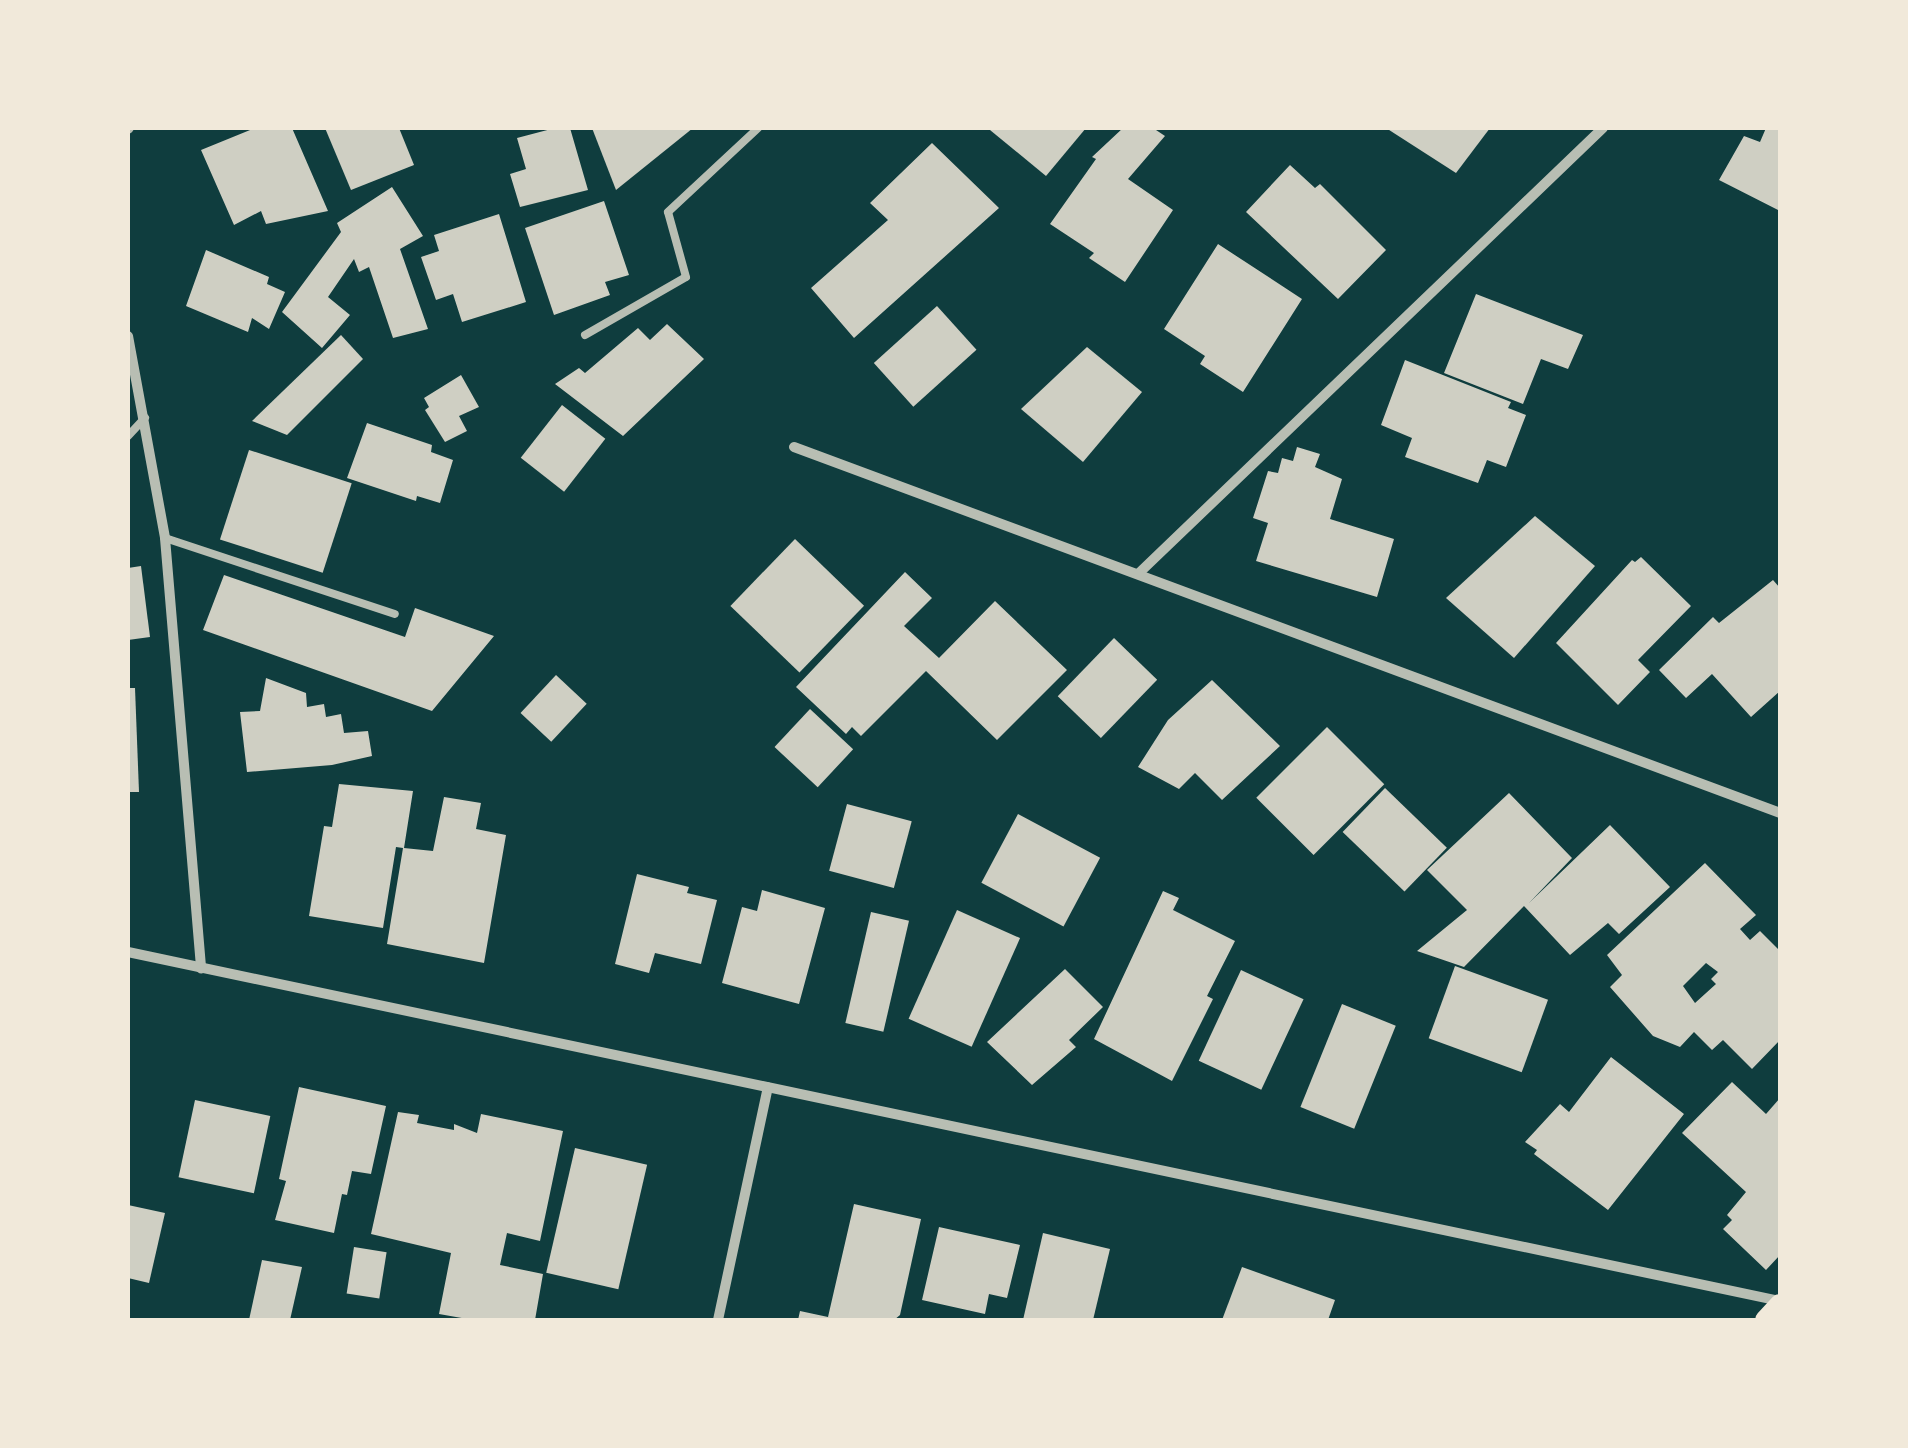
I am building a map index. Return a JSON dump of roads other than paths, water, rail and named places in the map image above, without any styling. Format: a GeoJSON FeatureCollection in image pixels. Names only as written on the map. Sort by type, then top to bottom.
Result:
{"type":"FeatureCollection","features":[{"type":"Feature","properties":{"kind":"main road"},"geometry":{"type":"LineString","coordinates":[[1765,1320],[1780,1302]]}},
{"type":"Feature","properties":{"kind":"street"},"geometry":{"type":"LineString","coordinates":[[1138,574],[1603,128]]}},
{"type":"Feature","properties":{"kind":"street"},"geometry":{"type":"LineString","coordinates":[[128,336],[164,538],[201,968]]}},
{"type":"Feature","properties":{"kind":"street"},"geometry":{"type":"LineString","coordinates":[[794,447],[1780,813]]}},
{"type":"Feature","properties":{"kind":"street"},"geometry":{"type":"LineString","coordinates":[[128,952],[1780,1302]]}},
{"type":"Feature","properties":{"kind":"street"},"geometry":{"type":"LineString","coordinates":[[718,1320],[768,1087]]}},
{"type":"Feature","properties":{"kind":"lane"},"geometry":{"type":"LineString","coordinates":[[586,335],[686,277],[668,212],[758,128]]}},
{"type":"Feature","properties":{"kind":"lane"},"geometry":{"type":"LineString","coordinates":[[128,436],[145,418]]}},
{"type":"Feature","properties":{"kind":"lane"},"geometry":{"type":"LineString","coordinates":[[164,538],[395,614]]}}]}
